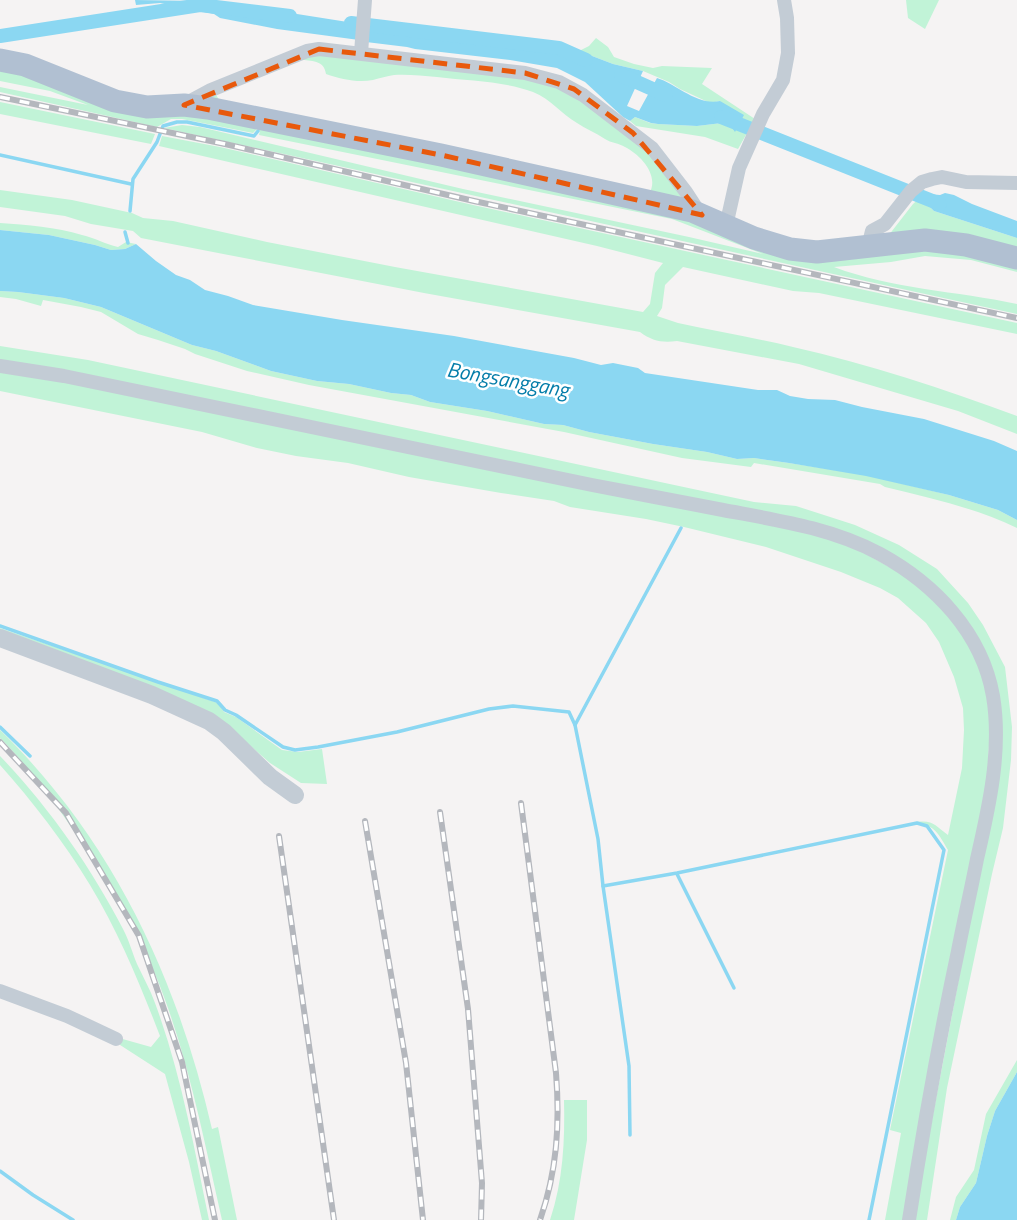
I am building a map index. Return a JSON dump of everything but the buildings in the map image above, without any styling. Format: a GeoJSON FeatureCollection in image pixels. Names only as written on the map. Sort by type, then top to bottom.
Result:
{"type":"FeatureCollection","features":[{"type":"Feature","properties":{"kind":"main road"},"geometry":{"type":"LineString","coordinates":[[0,60],[25,65],[115,101],[147,107],[184,105],[208,108],[441,155],[702,215],[754,238],[790,249],[817,252],[925,240],[946,241],[1017,258]]}},
{"type":"Feature","properties":{"kind":"street"},"geometry":{"type":"LineString","coordinates":[[726,226],[739,167],[783,80],[788,53],[784,0]]}},
{"type":"Feature","properties":{"kind":"street"},"geometry":{"type":"LineString","coordinates":[[362,49],[365,5]]}},
{"type":"Feature","properties":{"kind":"street"},"geometry":{"type":"LineString","coordinates":[[184,105],[211,90],[307,51],[362,49],[525,73],[559,82],[583,94],[652,148],[702,215]]}},
{"type":"Feature","properties":{"kind":"street"},"geometry":{"type":"LineString","coordinates":[[868,247],[872,232],[885,224],[911,191],[922,182],[942,177],[966,182],[1017,183]]}},
{"type":"Feature","properties":{"kind":"street"},"geometry":{"type":"LineString","coordinates":[[0,366],[64,376],[793,524],[859,544],[922,581],[952,611],[975,644],[992,692],[995,728],[989,802],[949,991],[920,1144],[909,1220]]}},
{"type":"Feature","properties":{"kind":"street"},"geometry":{"type":"LineString","coordinates":[[0,638],[152,695],[209,721],[270,778],[295,795]]}},
{"type":"Feature","properties":{"kind":"street"},"geometry":{"type":"LineString","coordinates":[[0,991],[68,1016],[116,1039]]}},
{"type":"Feature","properties":{"kind":"highlighted area"},"geometry":{"type":"Polygon","coordinates":[[[319,49],[525,73],[574,89],[633,133],[702,215],[441,155],[184,105],[319,49]]]}},
{"type":"Feature","properties":{"kind":"green space"},"geometry":{"type":"Polygon","coordinates":[[[906,0],[939,0],[925,29],[908,18],[906,0]]]}},
{"type":"Feature","properties":{"kind":"green space"},"geometry":{"type":"Polygon","coordinates":[[[596,38],[608,47],[614,57],[634,64],[653,68],[712,68],[702,84],[755,119],[738,149],[705,137],[636,126],[630,121],[635,117],[658,124],[730,125],[720,101],[710,103],[643,71],[613,64],[579,51],[589,46],[596,38]]]}},
{"type":"Feature","properties":{"kind":"green space"},"geometry":{"type":"Polygon","coordinates":[[[325,53],[559,84],[649,150],[687,205],[203,101],[216,95],[222,104],[649,194],[652,187],[650,173],[637,155],[580,125],[533,92],[498,83],[416,75],[394,75],[367,81],[349,80],[326,74],[320,63],[300,59],[325,53]]]}},
{"type":"Feature","properties":{"kind":"green space"},"geometry":{"type":"Polygon","coordinates":[[[0,69],[119,109],[201,113],[483,171],[674,214],[761,248],[787,255],[826,259],[938,248],[972,252],[1017,264],[1017,272],[971,260],[925,256],[834,267],[902,285],[1017,304],[1017,314],[164,128],[182,125],[200,127],[463,189],[763,254],[672,219],[259,135],[260,131],[257,129],[253,133],[182,119],[171,119],[157,127],[0,92],[0,87],[88,105],[50,91],[0,81],[0,69]]]}},
{"type":"Feature","properties":{"kind":"green space"},"geometry":{"type":"Polygon","coordinates":[[[0,102],[155,134],[151,144],[0,114],[0,102]]]}},
{"type":"Feature","properties":{"kind":"green space"},"geometry":{"type":"Polygon","coordinates":[[[162,136],[1017,323],[1017,334],[683,267],[665,285],[662,308],[657,316],[821,354],[934,387],[1017,416],[1017,434],[958,411],[799,364],[677,341],[657,341],[640,332],[141,238],[133,231],[91,224],[65,216],[0,207],[0,190],[72,200],[132,213],[143,218],[173,221],[395,267],[643,312],[650,304],[655,273],[663,263],[159,146],[162,136]]]}},
{"type":"Feature","properties":{"kind":"green space"},"geometry":{"type":"Polygon","coordinates":[[[923,195],[922,199],[934,211],[1017,238],[1017,255],[885,240],[923,195]]]}},
{"type":"Feature","properties":{"kind":"green space"},"geometry":{"type":"Polygon","coordinates":[[[0,223],[62,230],[118,247],[126,242],[136,244],[125,249],[111,250],[49,235],[0,230],[0,223]]]}},
{"type":"Feature","properties":{"kind":"green space"},"geometry":{"type":"Polygon","coordinates":[[[0,291],[64,298],[101,307],[192,345],[271,371],[317,381],[411,395],[430,402],[737,459],[754,458],[866,475],[998,510],[1017,520],[1017,528],[969,509],[880,484],[754,463],[751,467],[682,458],[564,432],[247,371],[138,334],[101,312],[43,300],[41,306],[0,297],[0,291]]]}},
{"type":"Feature","properties":{"kind":"green space"},"geometry":{"type":"Polygon","coordinates":[[[0,346],[88,360],[754,502],[796,506],[855,525],[899,545],[937,569],[968,603],[1005,667],[1012,727],[1003,828],[947,1088],[927,1220],[913,1220],[998,773],[980,646],[874,545],[0,363],[0,346]]]}},
{"type":"Feature","properties":{"kind":"green space"},"geometry":{"type":"Polygon","coordinates":[[[0,369],[808,532],[859,550],[914,581],[957,625],[978,661],[991,702],[987,788],[905,1220],[885,1220],[901,1133],[890,1130],[948,850],[936,832],[917,822],[931,823],[948,835],[962,768],[964,730],[963,708],[954,677],[939,642],[926,623],[898,598],[880,588],[766,547],[646,519],[570,507],[554,501],[296,456],[202,432],[0,391],[0,369]]]}},
{"type":"Feature","properties":{"kind":"green space"},"geometry":{"type":"Polygon","coordinates":[[[0,628],[218,703],[224,712],[236,717],[282,750],[298,752],[322,749],[327,784],[301,783],[270,763],[237,734],[0,633],[0,628]]]}},
{"type":"Feature","properties":{"kind":"green space"},"geometry":{"type":"Polygon","coordinates":[[[0,730],[40,772],[75,817],[107,864],[135,913],[180,1018],[212,1129],[218,1127],[237,1220],[222,1220],[177,1034],[141,943],[95,862],[44,789],[0,738],[0,730]]]}},
{"type":"Feature","properties":{"kind":"green space"},"geometry":{"type":"Polygon","coordinates":[[[0,756],[68,838],[125,933],[153,998],[172,1056],[209,1220],[202,1220],[165,1074],[117,1043],[119,1038],[151,1047],[160,1036],[128,959],[101,903],[80,869],[48,823],[0,765],[0,756]]]}},
{"type":"Feature","properties":{"kind":"green space"},"geometry":{"type":"Polygon","coordinates":[[[1017,1060],[1017,1072],[995,1111],[976,1183],[960,1207],[956,1220],[950,1220],[956,1197],[974,1170],[986,1114],[1017,1060]]]}},
{"type":"Feature","properties":{"kind":"green space"},"geometry":{"type":"Polygon","coordinates":[[[564,1100],[587,1100],[587,1140],[574,1220],[550,1220],[562,1161],[564,1100]]]}},
{"type":"Feature","properties":{"kind":"water"},"geometry":{"type":"Polygon","coordinates":[[[135,0],[197,1],[262,14],[297,14],[354,23],[356,21],[359,40],[277,29],[160,3],[136,5],[135,0]]]}},
{"type":"Feature","properties":{"kind":"water"},"geometry":{"type":"Polygon","coordinates":[[[367,26],[574,54],[579,51],[613,64],[643,71],[627,106],[639,111],[657,78],[695,98],[720,101],[744,115],[735,132],[730,125],[722,123],[697,126],[658,124],[635,117],[630,121],[585,82],[557,68],[366,42],[367,26]]]}},
{"type":"Feature","properties":{"kind":"water"},"geometry":{"type":"Polygon","coordinates":[[[945,193],[1017,221],[1017,238],[934,211],[922,199],[923,195],[945,193]]]}},
{"type":"Feature","properties":{"kind":"water","name":"Bongsanggang"},"geometry":{"type":"Polygon","coordinates":[[[0,230],[49,235],[111,250],[125,249],[136,244],[176,275],[205,290],[253,305],[454,336],[601,365],[613,363],[638,368],[645,373],[758,390],[777,390],[790,396],[835,400],[924,419],[1017,451],[1017,520],[998,510],[949,495],[866,476],[754,458],[737,459],[430,402],[411,395],[271,371],[192,345],[101,307],[64,298],[0,291],[0,230]]]}},
{"type":"Feature","properties":{"kind":"water"},"geometry":{"type":"Polygon","coordinates":[[[1017,1072],[1017,1220],[956,1220],[960,1207],[976,1183],[995,1111],[1017,1072]]]}},
{"type":"Feature","properties":{"kind":"waterway"},"geometry":{"type":"LineString","coordinates":[[0,36],[200,5],[290,16]]}},
{"type":"Feature","properties":{"kind":"waterway"},"geometry":{"type":"LineString","coordinates":[[351,23],[559,48],[586,60]]}},
{"type":"Feature","properties":{"kind":"waterway"},"geometry":{"type":"LineString","coordinates":[[621,75],[666,95]]}},
{"type":"Feature","properties":{"kind":"waterway"},"geometry":{"type":"LineString","coordinates":[[721,117],[940,204]]}},
{"type":"Feature","properties":{"kind":"waterway"},"geometry":{"type":"LineString","coordinates":[[130,211],[133,179],[157,142],[163,126],[187,122],[254,136],[258,131]]}},
{"type":"Feature","properties":{"kind":"waterway"},"geometry":{"type":"LineString","coordinates":[[0,155],[131,184]]}},
{"type":"Feature","properties":{"kind":"waterway"},"geometry":{"type":"LineString","coordinates":[[125,232],[128,243]]}},
{"type":"Feature","properties":{"kind":"waterway"},"geometry":{"type":"LineString","coordinates":[[603,886],[598,839],[575,725],[681,528]]}},
{"type":"Feature","properties":{"kind":"waterway"},"geometry":{"type":"LineString","coordinates":[[0,626],[217,701],[225,710],[283,747],[295,750],[397,732],[489,709],[513,706],[569,712],[575,725]]}},
{"type":"Feature","properties":{"kind":"waterway"},"geometry":{"type":"LineString","coordinates":[[0,727],[30,756]]}},
{"type":"Feature","properties":{"kind":"waterway"},"geometry":{"type":"LineString","coordinates":[[630,1135],[629,1066],[603,886],[917,823],[927,826],[944,850],[869,1220]]}},
{"type":"Feature","properties":{"kind":"waterway"},"geometry":{"type":"LineString","coordinates":[[677,874],[734,988]]}},
{"type":"Feature","properties":{"kind":"waterway"},"geometry":{"type":"LineString","coordinates":[[0,1171],[73,1220]]}},
{"type":"Feature","properties":{"kind":"railway"},"geometry":{"type":"LineString","coordinates":[[0,97],[1017,318]]}},
{"type":"Feature","properties":{"kind":"railway"},"geometry":{"type":"LineString","coordinates":[[0,742],[66,813],[139,936],[182,1062],[215,1220]]}},
{"type":"Feature","properties":{"kind":"railway"},"geometry":{"type":"LineString","coordinates":[[521,803],[557,1092],[554,1166],[540,1220]]}},
{"type":"Feature","properties":{"kind":"railway"},"geometry":{"type":"LineString","coordinates":[[440,812],[468,1009],[482,1183],[481,1220]]}},
{"type":"Feature","properties":{"kind":"railway"},"geometry":{"type":"LineString","coordinates":[[365,821],[406,1063],[423,1220]]}},
{"type":"Feature","properties":{"kind":"railway"},"geometry":{"type":"LineString","coordinates":[[279,836],[334,1220]]}}]}
